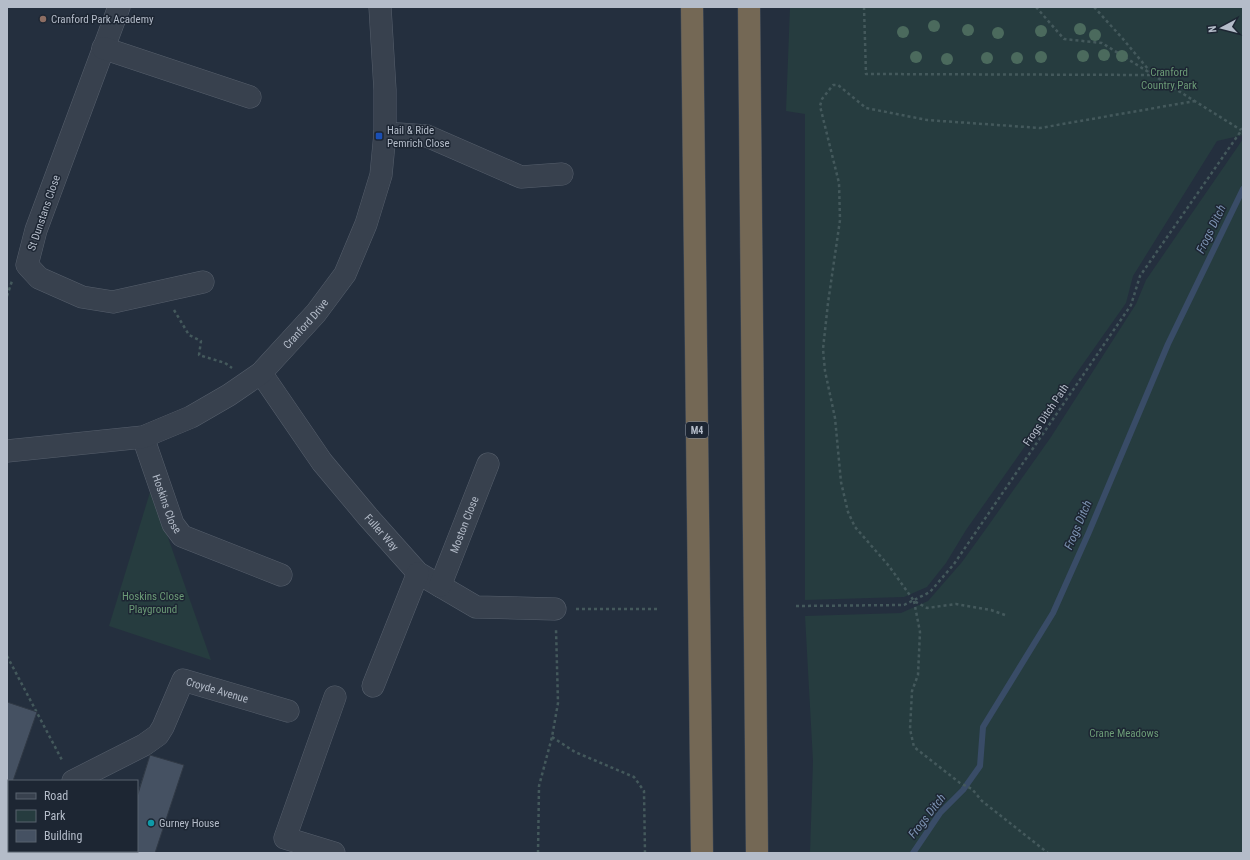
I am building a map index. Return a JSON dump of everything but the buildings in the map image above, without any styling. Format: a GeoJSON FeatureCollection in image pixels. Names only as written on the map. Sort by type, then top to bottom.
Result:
{"type":"FeatureCollection","features":[{"type":"Feature","properties":{"kind":"highway","name":"M4"},"geometry":{"type":"LineString","coordinates":[[692,7],[702,853]]}},
{"type":"Feature","properties":{"kind":"highway"},"geometry":{"type":"LineString","coordinates":[[749,7],[757,853]]}},
{"type":"Feature","properties":{"kind":"street","name":"St Dunstans Close"},"geometry":{"type":"LineString","coordinates":[[119,7],[36,230],[27,265],[39,278],[82,297],[113,302],[202,282]]}},
{"type":"Feature","properties":{"kind":"street","name":"Cranford Drive"},"geometry":{"type":"LineString","coordinates":[[7,451],[143,437],[191,417],[229,395],[256,376],[316,313],[345,274],[366,224],[381,174],[385,133],[385,90],[380,7]]}},
{"type":"Feature","properties":{"kind":"street"},"geometry":{"type":"LineString","coordinates":[[103,48],[250,97]]}},
{"type":"Feature","properties":{"kind":"street"},"geometry":{"type":"LineString","coordinates":[[385,133],[427,136],[521,177],[562,174]]}},
{"type":"Feature","properties":{"kind":"street","name":"Fuller Way"},"geometry":{"type":"LineString","coordinates":[[256,376],[322,462],[418,573],[476,607],[555,609]]}},
{"type":"Feature","properties":{"kind":"street","name":"Hoskins Close"},"geometry":{"type":"LineString","coordinates":[[143,437],[173,524],[182,536],[280,575]]}},
{"type":"Feature","properties":{"kind":"street","name":"Moston Close"},"geometry":{"type":"LineString","coordinates":[[440,586],[488,464]]}},
{"type":"Feature","properties":{"kind":"street"},"geometry":{"type":"LineString","coordinates":[[373,686],[418,573]]}},
{"type":"Feature","properties":{"kind":"street","name":"Croyde Avenue"},"geometry":{"type":"LineString","coordinates":[[75,780],[144,745],[158,735],[163,727],[183,680],[288,711]]}},
{"type":"Feature","properties":{"kind":"street"},"geometry":{"type":"LineString","coordinates":[[334,853],[285,838],[335,697]]}},
{"type":"Feature","properties":{"kind":"path"},"geometry":{"type":"LineString","coordinates":[[864,7],[866,74],[1153,74]]}},
{"type":"Feature","properties":{"kind":"path"},"geometry":{"type":"LineString","coordinates":[[1036,7],[1064,39],[1102,43],[1242,129]]}},
{"type":"Feature","properties":{"kind":"path"},"geometry":{"type":"LineString","coordinates":[[1094,7],[1153,74]]}},
{"type":"Feature","properties":{"kind":"path"},"geometry":{"type":"LineString","coordinates":[[1048,853],[982,801],[972,789],[960,783],[914,747],[910,729],[912,692],[918,675],[920,632],[914,601],[889,566],[855,527],[848,512],[842,482],[835,418],[825,371],[823,349],[840,220],[839,183],[820,106],[822,99],[833,85],[838,85],[866,108],[927,120],[1040,128],[1195,101]]}},
{"type":"Feature","properties":{"kind":"path","name":"Frogs Ditch Path"},"geometry":{"type":"LineString","coordinates":[[796,606],[904,605],[930,592],[954,564],[1131,305],[1140,276],[1242,129]]}},
{"type":"Feature","properties":{"kind":"path"},"geometry":{"type":"LineString","coordinates":[[163,290],[189,335],[201,341],[199,355],[225,363],[256,376]]}},
{"type":"Feature","properties":{"kind":"path"},"geometry":{"type":"LineString","coordinates":[[914,601],[927,608],[956,604],[991,610],[1005,615]]}},
{"type":"Feature","properties":{"kind":"path"},"geometry":{"type":"LineString","coordinates":[[538,853],[539,786],[552,737],[558,703],[555,609],[660,609]]}},
{"type":"Feature","properties":{"kind":"path"},"geometry":{"type":"LineString","coordinates":[[7,656],[72,780]]}},
{"type":"Feature","properties":{"kind":"path"},"geometry":{"type":"LineString","coordinates":[[552,737],[576,752],[634,777],[644,791],[645,853]]}},
{"type":"Feature","properties":{"kind":"green space","name":"Cranford Country Park"},"geometry":{"type":"Polygon","coordinates":[[[790,7],[1243,7],[1243,135],[1217,141],[1133,276],[1126,303],[966,530],[946,563],[927,587],[904,597],[805,600],[805,114],[786,111],[790,7]]]}},
{"type":"Feature","properties":{"kind":"green space","name":"Crane Meadows"},"geometry":{"type":"Polygon","coordinates":[[[1243,139],[1243,853],[810,853],[813,761],[805,616],[901,613],[928,601],[962,562],[1051,437],[1136,304],[1146,280],[1243,139]]]}},
{"type":"Feature","properties":{"kind":"green space","name":"Hoskins Close Playground"},"geometry":{"type":"Polygon","coordinates":[[[151,489],[211,660],[109,626],[151,489]]]}},
{"type":"Feature","properties":{"kind":"waterway","name":"Frogs Ditch"},"geometry":{"type":"LineString","coordinates":[[913,853],[940,813],[963,790],[980,766],[983,727],[1053,613],[1089,532],[1168,344],[1243,189]]}},
{"type":"Feature","properties":{"kind":"place","name":"Cranford Park Academy"},"geometry":{"type":"Point","coordinates":[43,19]}},
{"type":"Feature","properties":{"kind":"place","name":"Hail & Ride Pemrich Close"},"geometry":{"type":"Point","coordinates":[379,136]}},
{"type":"Feature","properties":{"kind":"place","name":"Gurney House"},"geometry":{"type":"Point","coordinates":[151,823]}}]}
